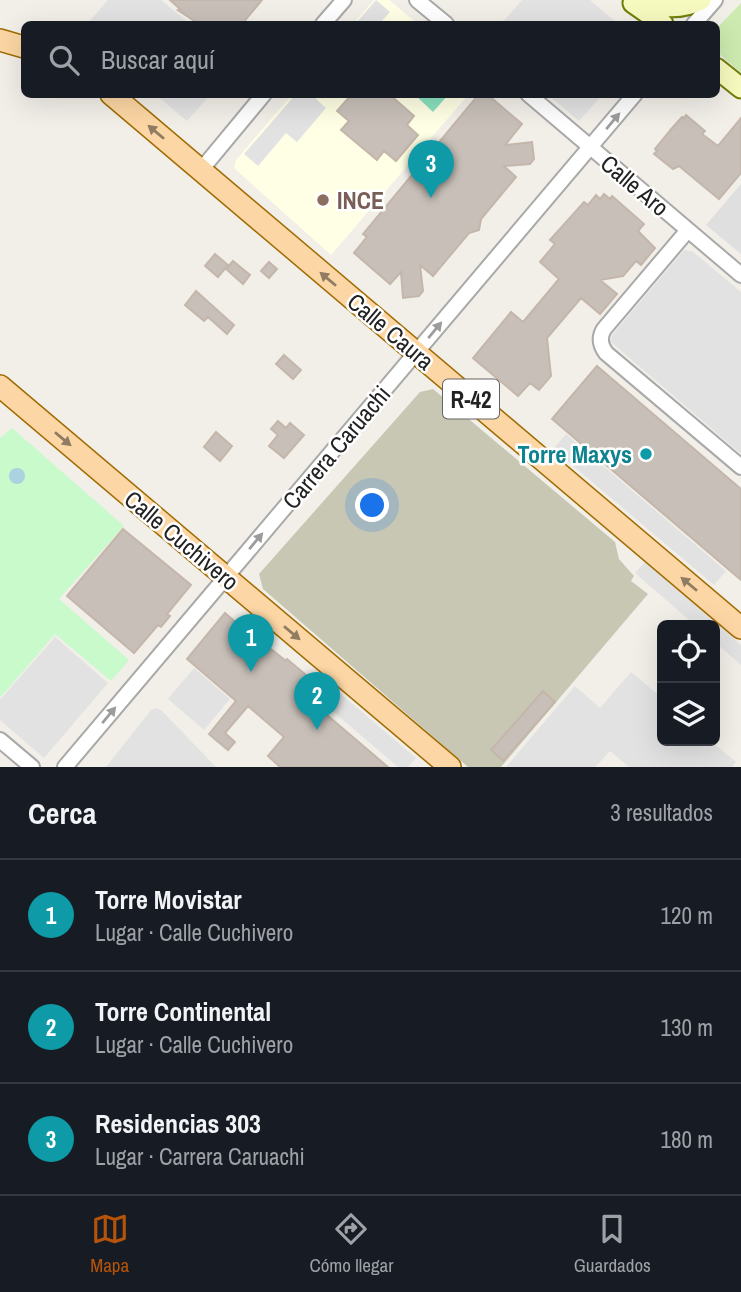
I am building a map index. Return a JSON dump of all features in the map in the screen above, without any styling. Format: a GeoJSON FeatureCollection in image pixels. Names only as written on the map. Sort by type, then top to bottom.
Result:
{"type":"FeatureCollection","features":[{"type":"Feature","properties":{"kind":"main road"},"geometry":{"type":"LineString","coordinates":[[0,40],[21,46]]}},
{"type":"Feature","properties":{"kind":"main road","name":"R-42"},"geometry":{"type":"LineString","coordinates":[[116,98],[201,170]]}},
{"type":"Feature","properties":{"kind":"main road","name":"Calle Caura"},"geometry":{"type":"LineString","coordinates":[[201,170],[741,628]]}},
{"type":"Feature","properties":{"kind":"main road","name":"Calle Cuchivero"},"geometry":{"type":"LineString","coordinates":[[4,396],[226,577],[450,767]]}},
{"type":"Feature","properties":{"kind":"street"},"geometry":{"type":"LineString","coordinates":[[326,21],[344,0]]}},
{"type":"Feature","properties":{"kind":"street"},"geometry":{"type":"LineString","coordinates":[[417,0],[442,21]]}},
{"type":"Feature","properties":{"kind":"street"},"geometry":{"type":"LineString","coordinates":[[630,0],[659,21]]}},
{"type":"Feature","properties":{"kind":"street"},"geometry":{"type":"LineString","coordinates":[[641,0],[671,8],[686,7],[701,0]]}},
{"type":"Feature","properties":{"kind":"street"},"geometry":{"type":"LineString","coordinates":[[697,21],[715,0]]}},
{"type":"Feature","properties":{"kind":"street"},"geometry":{"type":"LineString","coordinates":[[720,71],[741,88]]}},
{"type":"Feature","properties":{"kind":"street"},"geometry":{"type":"LineString","coordinates":[[201,170],[261,98]]}},
{"type":"Feature","properties":{"kind":"street","name":"Calle Aro"},"geometry":{"type":"LineString","coordinates":[[533,98],[741,275]]}},
{"type":"Feature","properties":{"kind":"street","name":"Carrera Caruachi"},"geometry":{"type":"LineString","coordinates":[[65,767],[632,98]]}},
{"type":"Feature","properties":{"kind":"street"},"geometry":{"type":"LineString","coordinates":[[688,230],[604,329],[600,338],[601,344],[606,353],[741,467]]}},
{"type":"Feature","properties":{"kind":"street"},"geometry":{"type":"LineString","coordinates":[[0,740],[32,767]]}},
{"type":"Feature","properties":{"kind":"shaded area"},"geometry":{"type":"Polygon","coordinates":[[[108,0],[161,0],[186,21],[90,21],[108,0]]]}},
{"type":"Feature","properties":{"kind":"shaded area"},"geometry":{"type":"Polygon","coordinates":[[[374,0],[389,0],[414,21],[356,21],[374,0]]]}},
{"type":"Feature","properties":{"kind":"shaded area"},"geometry":{"type":"Polygon","coordinates":[[[376,0],[390,12],[382,21],[358,21],[376,0]]]}},
{"type":"Feature","properties":{"kind":"shaded area"},"geometry":{"type":"Polygon","coordinates":[[[522,0],[590,0],[614,21],[504,21],[522,0]]]}},
{"type":"Feature","properties":{"kind":"shaded area"},"geometry":{"type":"Polygon","coordinates":[[[160,98],[207,98],[187,121],[160,98]]]}},
{"type":"Feature","properties":{"kind":"shaded area","name":"INCE"},"geometry":{"type":"Polygon","coordinates":[[[289,98],[465,98],[331,255],[234,168],[236,160],[289,98]]]}},
{"type":"Feature","properties":{"kind":"shaded area"},"geometry":{"type":"Polygon","coordinates":[[[292,98],[317,98],[326,108],[297,142],[286,133],[258,166],[244,154],[292,98]]]}},
{"type":"Feature","properties":{"kind":"shaded area"},"geometry":{"type":"Polygon","coordinates":[[[552,98],[599,98],[579,121],[552,98]]]}},
{"type":"Feature","properties":{"kind":"shaded area"},"geometry":{"type":"Polygon","coordinates":[[[741,184],[741,254],[706,225],[741,184]]]}},
{"type":"Feature","properties":{"kind":"shaded area"},"geometry":{"type":"Polygon","coordinates":[[[684,250],[692,251],[741,292],[741,454],[611,342],[612,335],[684,250]]]}},
{"type":"Feature","properties":{"kind":"shaded area"},"geometry":{"type":"Polygon","coordinates":[[[433,389],[615,542],[619,559],[634,576],[631,581],[648,594],[501,767],[468,767],[263,589],[259,574],[420,392],[433,389]]]}},
{"type":"Feature","properties":{"kind":"shaded area"},"geometry":{"type":"Polygon","coordinates":[[[566,434],[726,571],[714,585],[553,449],[566,434]]]}},
{"type":"Feature","properties":{"kind":"shaded area"},"geometry":{"type":"Polygon","coordinates":[[[645,562],[712,620],[689,620],[635,573],[645,562]]]}},
{"type":"Feature","properties":{"kind":"shaded area"},"geometry":{"type":"Polygon","coordinates":[[[720,627],[741,645],[741,665],[720,646],[720,627]]]}},
{"type":"Feature","properties":{"kind":"shaded area"},"geometry":{"type":"Polygon","coordinates":[[[55,637],[108,683],[44,758],[0,720],[0,700],[55,637]]]}},
{"type":"Feature","properties":{"kind":"shaded area"},"geometry":{"type":"Polygon","coordinates":[[[194,668],[230,699],[204,730],[168,699],[194,668]]]}},
{"type":"Feature","properties":{"kind":"shaded area"},"geometry":{"type":"Polygon","coordinates":[[[631,672],[657,694],[657,746],[717,746],[736,762],[732,767],[629,767],[610,751],[595,767],[506,767],[575,686],[600,708],[631,672]]]}},
{"type":"Feature","properties":{"kind":"shaded area"},"geometry":{"type":"Polygon","coordinates":[[[328,683],[416,758],[408,767],[398,767],[316,697],[328,683]]]}},
{"type":"Feature","properties":{"kind":"shaded area"},"geometry":{"type":"Polygon","coordinates":[[[156,708],[216,767],[106,767],[151,710],[156,708]]]}},
{"type":"Feature","properties":{"kind":"green space"},"geometry":{"type":"Polygon","coordinates":[[[741,3],[741,73],[720,55],[720,25],[741,3]]]}},
{"type":"Feature","properties":{"kind":"green space"},"geometry":{"type":"Polygon","coordinates":[[[418,98],[445,98],[433,112],[418,98]]]}},
{"type":"Feature","properties":{"kind":"green space"},"geometry":{"type":"Polygon","coordinates":[[[12,428],[124,526],[59,599],[129,660],[111,681],[55,634],[0,698],[0,438],[12,428]]]}},
{"type":"Feature","properties":{"kind":"water"},"geometry":{"type":"Polygon","coordinates":[[[14,468],[20,468],[25,476],[23,482],[14,484],[9,479],[9,473],[14,468]]]}},
{"type":"Feature","properties":{"kind":"building"},"geometry":{"type":"Polygon","coordinates":[[[170,0],[262,0],[244,21],[194,21],[178,10],[180,9],[170,0]]]}},
{"type":"Feature","properties":{"kind":"building"},"geometry":{"type":"Polygon","coordinates":[[[348,98],[394,98],[414,116],[407,125],[418,135],[396,161],[384,151],[377,160],[341,130],[349,121],[337,111],[348,98]]]}},
{"type":"Feature","properties":{"kind":"building"},"geometry":{"type":"Polygon","coordinates":[[[476,98],[492,98],[522,124],[505,145],[532,142],[534,159],[530,164],[504,166],[516,177],[481,219],[479,230],[469,233],[433,276],[420,265],[423,291],[419,296],[403,298],[401,272],[390,284],[354,253],[367,237],[363,234],[476,98]]]}},
{"type":"Feature","properties":{"kind":"building"},"geometry":{"type":"Polygon","coordinates":[[[686,115],[705,131],[702,134],[718,146],[741,118],[741,173],[719,199],[679,166],[673,169],[654,154],[673,127],[686,115]]]}},
{"type":"Feature","properties":{"kind":"building"},"geometry":{"type":"Polygon","coordinates":[[[604,194],[610,199],[612,196],[644,224],[638,231],[655,248],[641,265],[636,261],[623,276],[600,280],[617,294],[600,314],[581,298],[547,338],[551,376],[539,390],[530,383],[518,396],[473,358],[511,312],[523,322],[559,279],[540,262],[555,244],[550,240],[584,202],[588,205],[596,195],[600,199],[604,194]]]}},
{"type":"Feature","properties":{"kind":"building"},"geometry":{"type":"Polygon","coordinates":[[[215,254],[228,265],[218,277],[205,266],[215,254]]]}},
{"type":"Feature","properties":{"kind":"building"},"geometry":{"type":"Polygon","coordinates":[[[233,261],[250,275],[243,284],[226,269],[233,261]]]}},
{"type":"Feature","properties":{"kind":"building"},"geometry":{"type":"Polygon","coordinates":[[[269,262],[277,269],[269,278],[261,271],[269,262]]]}},
{"type":"Feature","properties":{"kind":"building"},"geometry":{"type":"Polygon","coordinates":[[[196,291],[234,325],[227,334],[208,317],[204,321],[185,305],[196,291]]]}},
{"type":"Feature","properties":{"kind":"building"},"geometry":{"type":"Polygon","coordinates":[[[284,355],[301,370],[293,379],[276,364],[284,355]]]}},
{"type":"Feature","properties":{"kind":"building","name":"Torre Maxys"},"geometry":{"type":"Polygon","coordinates":[[[597,366],[741,489],[741,580],[552,419],[597,366]]]}},
{"type":"Feature","properties":{"kind":"building"},"geometry":{"type":"Polygon","coordinates":[[[278,421],[286,428],[290,423],[304,435],[284,458],[269,446],[278,435],[271,429],[278,421]]]}},
{"type":"Feature","properties":{"kind":"building"},"geometry":{"type":"Polygon","coordinates":[[[216,432],[232,446],[220,461],[204,447],[216,432]]]}},
{"type":"Feature","properties":{"kind":"building"},"geometry":{"type":"Polygon","coordinates":[[[123,529],[191,585],[167,614],[170,616],[161,627],[158,625],[134,653],[67,596],[123,529]]]}},
{"type":"Feature","properties":{"kind":"building"},"geometry":{"type":"Polygon","coordinates":[[[225,613],[239,625],[242,621],[259,635],[255,639],[286,661],[287,659],[318,685],[307,698],[388,767],[280,767],[268,756],[284,737],[248,706],[225,733],[235,742],[228,750],[209,734],[236,701],[187,659],[225,613]]]}},
{"type":"Feature","properties":{"kind":"building"},"geometry":{"type":"Polygon","coordinates":[[[543,691],[555,702],[503,761],[491,750],[543,691]]]}},
{"type":"Feature","properties":{"kind":"place","name":"Residencias 303"},"geometry":{"type":"Point","coordinates":[431,198]}},
{"type":"Feature","properties":{"kind":"place","name":"INCE"},"geometry":{"type":"Point","coordinates":[323,200]}},
{"type":"Feature","properties":{"kind":"place","name":"Torre Maxys"},"geometry":{"type":"Point","coordinates":[646,454]}},
{"type":"Feature","properties":{"kind":"place","name":"Torre Movistar"},"geometry":{"type":"Point","coordinates":[251,672]}},
{"type":"Feature","properties":{"kind":"place","name":"Torre Continental"},"geometry":{"type":"Point","coordinates":[317,730]}}]}
